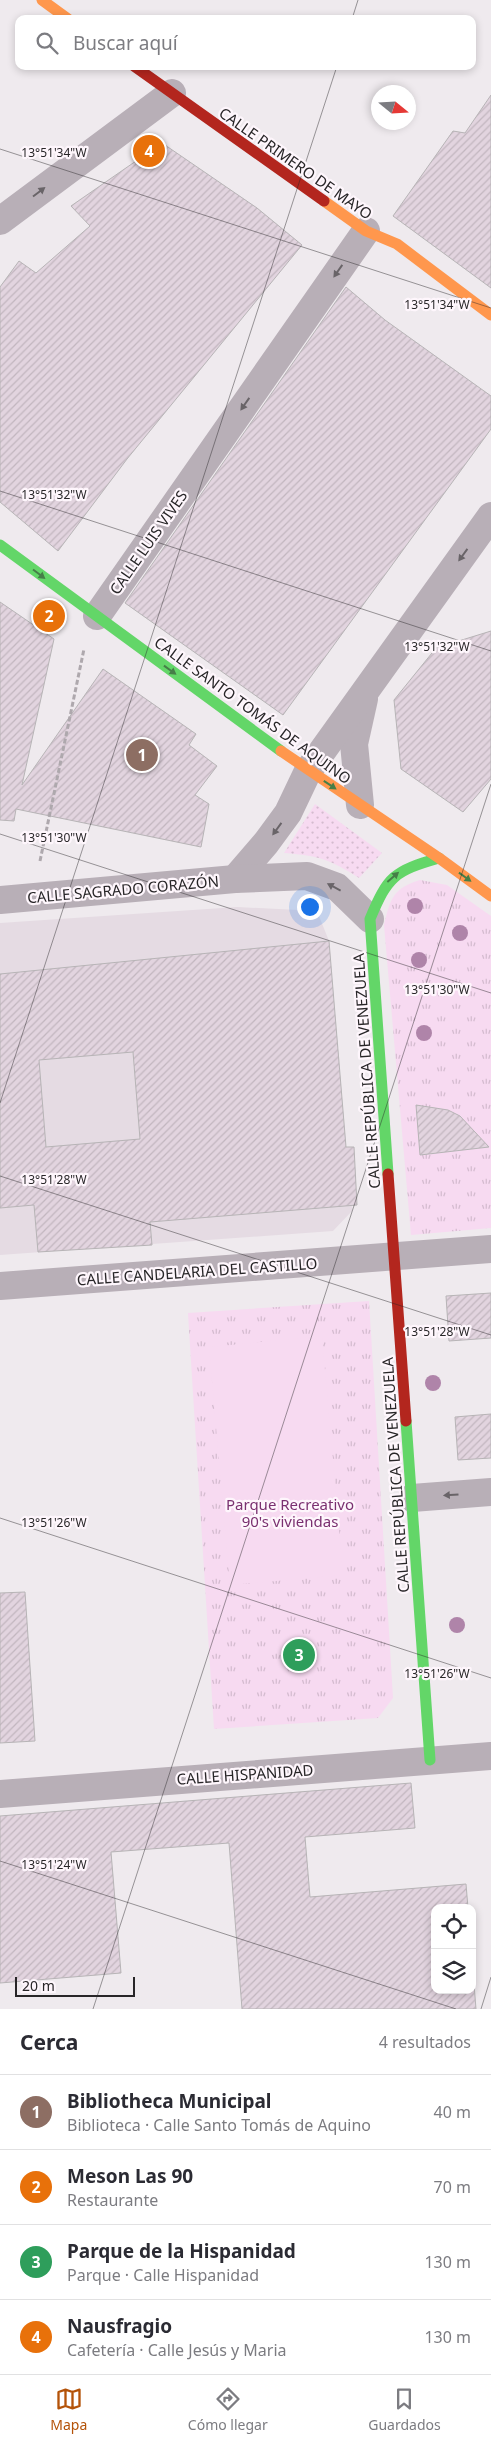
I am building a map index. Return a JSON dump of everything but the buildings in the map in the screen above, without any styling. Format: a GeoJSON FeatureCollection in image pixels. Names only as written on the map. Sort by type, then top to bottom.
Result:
{"type":"FeatureCollection","features":[{"type":"Feature","properties":{"kind":"street"},"geometry":{"type":"LineString","coordinates":[[42,0],[63,15]]}},
{"type":"Feature","properties":{"kind":"street","name":"CALLE PRIMERO DE MAYO"},"geometry":{"type":"LineString","coordinates":[[140,70],[366,231],[397,244],[491,315]]}},
{"type":"Feature","properties":{"kind":"street"},"geometry":{"type":"LineString","coordinates":[[0,221],[172,93]]}},
{"type":"Feature","properties":{"kind":"street","name":"CALLE LUIS VIVES"},"geometry":{"type":"LineString","coordinates":[[97,616],[366,231]]}},
{"type":"Feature","properties":{"kind":"street","name":"CALLE SAGRADO CORAZÓN"},"geometry":{"type":"LineString","coordinates":[[0,900],[235,879],[266,843],[288,813],[308,770],[491,516]]}},
{"type":"Feature","properties":{"kind":"street","name":"CALLE SANTO TOMÁS DE AQUINO"},"geometry":{"type":"LineString","coordinates":[[0,545],[308,770],[439,858],[491,896]]}},
{"type":"Feature","properties":{"kind":"street"},"geometry":{"type":"LineString","coordinates":[[360,805],[354,744],[367,688]]}},
{"type":"Feature","properties":{"kind":"street"},"geometry":{"type":"LineString","coordinates":[[235,879],[307,876],[337,887],[370,919],[384,885],[404,868],[439,858]]}},
{"type":"Feature","properties":{"kind":"street","name":"CALLE REPÚBLICA DE VENEZUELA"},"geometry":{"type":"LineString","coordinates":[[370,919],[430,1760]]}},
{"type":"Feature","properties":{"kind":"street","name":"CALLE CANDELARIA DEL CASTILLO"},"geometry":{"type":"LineString","coordinates":[[0,1286],[491,1249]]}},
{"type":"Feature","properties":{"kind":"street"},"geometry":{"type":"LineString","coordinates":[[412,1498],[491,1492]]}},
{"type":"Feature","properties":{"kind":"street","name":"CALLE HISPANIDAD"},"geometry":{"type":"LineString","coordinates":[[0,1794],[491,1756]]}},
{"type":"Feature","properties":{"kind":"path"},"geometry":{"type":"LineString","coordinates":[[32,898],[86,638],[97,616]]}},
{"type":"Feature","properties":{"kind":"shaded area"},"geometry":{"type":"Polygon","coordinates":[[[237,907],[317,911],[329,941],[346,1147],[354,1147],[357,1205],[352,1206],[352,1211],[333,1231],[0,1255],[0,923],[237,907]]]}},
{"type":"Feature","properties":{"kind":"green space"},"geometry":{"type":"Polygon","coordinates":[[[315,804],[382,853],[359,878],[324,859],[284,853],[315,804]]]}},
{"type":"Feature","properties":{"kind":"green space"},"geometry":{"type":"Polygon","coordinates":[[[420,880],[447,885],[491,916],[491,1228],[411,1235],[384,925],[388,908],[398,891],[420,880]]]}},
{"type":"Feature","properties":{"kind":"green space","name":"Parque Recreativo 90's viviendas"},"geometry":{"type":"Polygon","coordinates":[[[369,1301],[393,1698],[378,1718],[214,1729],[188,1313],[369,1301]]]}},
{"type":"Feature","properties":{"kind":"green space"},"geometry":{"type":"Polygon","coordinates":[[[322,1336],[343,1575],[230,1585],[209,1347],[322,1336]]]}},
{"type":"Feature","properties":{"kind":"traffic: fast"},"geometry":{"type":"LineString","coordinates":[[0,545],[281,751]]}},
{"type":"Feature","properties":{"kind":"traffic: fast"},"geometry":{"type":"LineString","coordinates":[[388,1174],[370,919],[382,893],[394,877],[412,867],[439,858]]}},
{"type":"Feature","properties":{"kind":"traffic: fast"},"geometry":{"type":"LineString","coordinates":[[406,1421],[430,1760]]}},
{"type":"Feature","properties":{"kind":"traffic: slow"},"geometry":{"type":"LineString","coordinates":[[42,0],[63,15]]}},
{"type":"Feature","properties":{"kind":"traffic: slow"},"geometry":{"type":"LineString","coordinates":[[324,201],[366,231],[397,244],[491,315]]}},
{"type":"Feature","properties":{"kind":"traffic: slow"},"geometry":{"type":"LineString","coordinates":[[281,751],[439,858],[491,896]]}},
{"type":"Feature","properties":{"kind":"traffic: jam"},"geometry":{"type":"LineString","coordinates":[[140,70],[324,201]]}},
{"type":"Feature","properties":{"kind":"traffic: jam"},"geometry":{"type":"LineString","coordinates":[[388,1174],[406,1421]]}},
{"type":"Feature","properties":{"kind":"place","name":"Nausfragio"},"geometry":{"type":"Point","coordinates":[149,151]}},
{"type":"Feature","properties":{"kind":"place","name":"Meson Las 90"},"geometry":{"type":"Point","coordinates":[49,616]}},
{"type":"Feature","properties":{"kind":"place","name":"Bibliotheca Municipal"},"geometry":{"type":"Point","coordinates":[142,755]}},
{"type":"Feature","properties":{"kind":"place","name":"Parque de la Hispanidad"},"geometry":{"type":"Point","coordinates":[299,1655]}}]}
